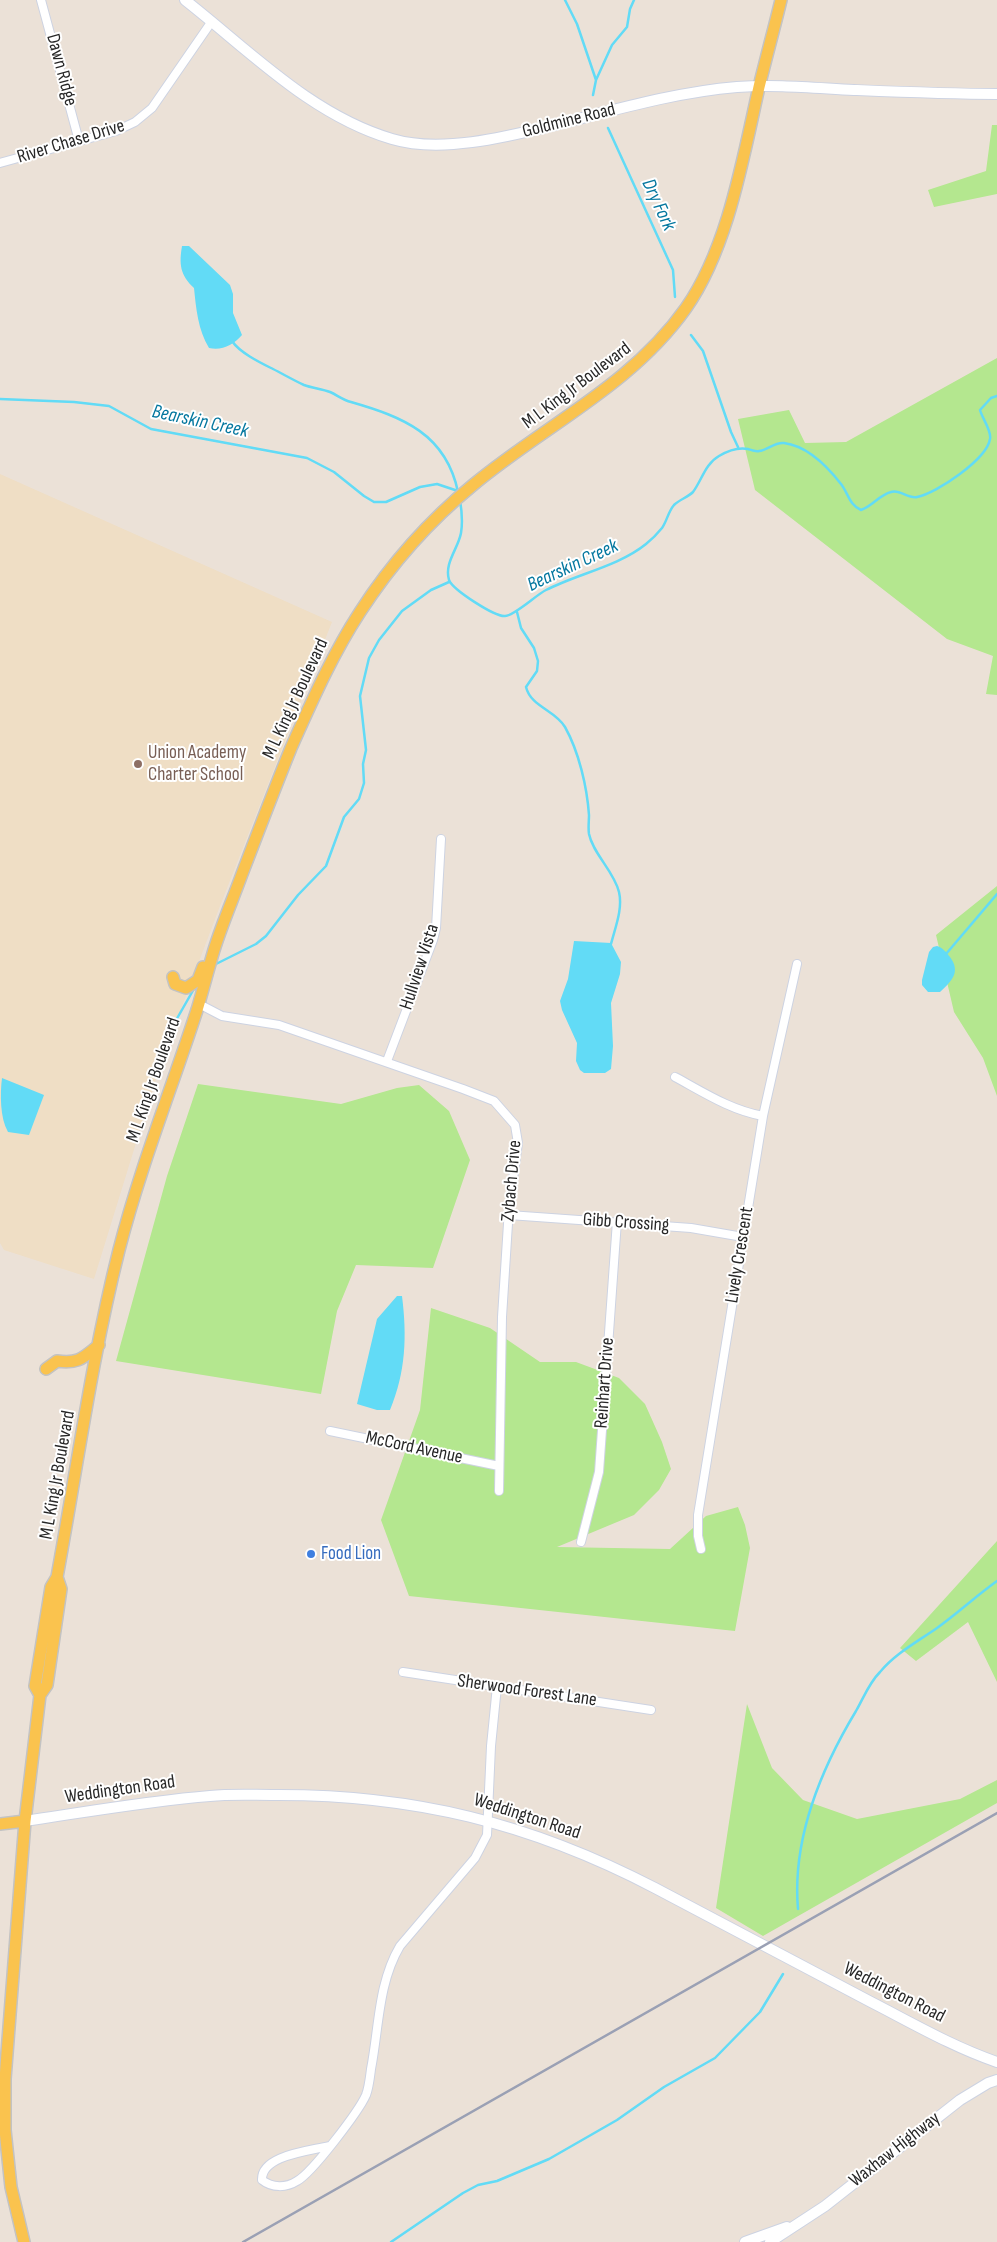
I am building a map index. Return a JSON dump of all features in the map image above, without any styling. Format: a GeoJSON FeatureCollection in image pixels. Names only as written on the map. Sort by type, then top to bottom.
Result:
{"type":"FeatureCollection","features":[{"type":"Feature","properties":{"kind":"main road","name":"Goldmine Road"},"geometry":{"type":"LineString","coordinates":[[185,0],[283,80],[329,112],[361,128],[386,137],[421,144],[468,142],[516,134],[666,98],[701,92],[759,87],[997,94]]}},
{"type":"Feature","properties":{"kind":"main road","name":"M L King Jr Boulevard"},"geometry":{"type":"LineString","coordinates":[[24,2242],[11,2187],[5,2108],[7,2054],[25,1820],[40,1695],[35,1686],[42,1638],[51,1587],[57,1577],[99,1345],[119,1248],[141,1171],[199,1004],[215,947],[275,787],[330,664],[361,610],[389,571],[422,533],[479,480],[630,371],[650,352],[686,308],[699,288],[716,250],[746,148],[781,0]]}},
{"type":"Feature","properties":{"kind":"main road"},"geometry":{"type":"LineString","coordinates":[[173,977],[175,984],[186,988],[198,980],[258,818],[275,787]]}},
{"type":"Feature","properties":{"kind":"main road"},"geometry":{"type":"LineString","coordinates":[[46,1369],[57,1361],[69,1363],[78,1361],[99,1345]]}},
{"type":"Feature","properties":{"kind":"main road","name":"Weddington Road"},"geometry":{"type":"LineString","coordinates":[[0,1824],[212,1796],[297,1795],[374,1800],[425,1807],[486,1820],[547,1839],[597,1860],[656,1888],[936,2035],[997,2062]]}},
{"type":"Feature","properties":{"kind":"main road","name":"Waxhaw Highway"},"geometry":{"type":"LineString","coordinates":[[770,2242],[825,2206],[960,2100],[988,2083],[997,2080]]}},
{"type":"Feature","properties":{"kind":"main road","name":"Waxhaw Highway"},"geometry":{"type":"LineString","coordinates":[[745,2242],[765,2233],[795,2224]]}},
{"type":"Feature","properties":{"kind":"street","name":"Dawn Ridge"},"geometry":{"type":"LineString","coordinates":[[41,0],[79,141]]}},
{"type":"Feature","properties":{"kind":"street","name":"River Chase Drive"},"geometry":{"type":"LineString","coordinates":[[0,163],[116,131],[135,122],[152,108],[212,21]]}},
{"type":"Feature","properties":{"kind":"street","name":"Hullview Vista"},"geometry":{"type":"LineString","coordinates":[[387,1062],[436,928],[442,839]]}},
{"type":"Feature","properties":{"kind":"street","name":"Lively Crescent"},"geometry":{"type":"LineString","coordinates":[[701,1549],[698,1536],[698,1515],[743,1237],[763,1116],[796,964]]}},
{"type":"Feature","properties":{"kind":"street","name":"Zybach Drive"},"geometry":{"type":"LineString","coordinates":[[199,1004],[222,1016],[279,1025],[494,1101],[515,1125],[518,1143],[509,1215],[502,1317],[499,1491]]}},
{"type":"Feature","properties":{"kind":"street"},"geometry":{"type":"LineString","coordinates":[[674,1076],[729,1106],[743,1112],[763,1116]]}},
{"type":"Feature","properties":{"kind":"street","name":"Gibb Crossing"},"geometry":{"type":"LineString","coordinates":[[509,1215],[617,1221],[691,1228],[743,1237]]}},
{"type":"Feature","properties":{"kind":"street","name":"Reinhart Drive"},"geometry":{"type":"LineString","coordinates":[[581,1542],[599,1472],[617,1221]]}},
{"type":"Feature","properties":{"kind":"street","name":"McCord Avenue"},"geometry":{"type":"LineString","coordinates":[[330,1431],[499,1466]]}},
{"type":"Feature","properties":{"kind":"street","name":"Sherwood Forest Lane"},"geometry":{"type":"LineString","coordinates":[[403,1672],[651,1710]]}},
{"type":"Feature","properties":{"kind":"street"},"geometry":{"type":"LineString","coordinates":[[329,2146],[280,2158],[268,2164],[262,2173],[262,2180],[268,2185],[276,2186],[297,2181],[306,2174],[346,2129],[366,2094],[384,1990],[393,1959],[400,1946],[475,1858],[487,1834],[486,1820],[497,1686]]}},
{"type":"Feature","properties":{"kind":"shaded area","name":"Union Academy Charter School"},"geometry":{"type":"Polygon","coordinates":[[[0,474],[332,622],[162,1059],[94,1279],[4,1250],[0,1243],[0,474]]]}},
{"type":"Feature","properties":{"kind":"green space"},"geometry":{"type":"Polygon","coordinates":[[[992,125],[997,125],[997,194],[934,207],[928,190],[986,171],[992,125]]]}},
{"type":"Feature","properties":{"kind":"green space"},"geometry":{"type":"Polygon","coordinates":[[[997,358],[997,695],[986,694],[993,656],[947,639],[755,490],[738,419],[789,410],[805,443],[846,442],[997,358]]]}},
{"type":"Feature","properties":{"kind":"green space"},"geometry":{"type":"Polygon","coordinates":[[[997,886],[997,1096],[983,1058],[954,1012],[936,935],[997,886]]]}},
{"type":"Feature","properties":{"kind":"green space"},"geometry":{"type":"Polygon","coordinates":[[[198,1084],[341,1104],[397,1088],[419,1085],[449,1111],[470,1160],[433,1268],[356,1265],[337,1311],[321,1394],[116,1361],[167,1176],[198,1084]]]}},
{"type":"Feature","properties":{"kind":"green space"},"geometry":{"type":"Polygon","coordinates":[[[431,1308],[490,1328],[540,1362],[576,1362],[619,1378],[645,1404],[662,1442],[671,1469],[659,1490],[634,1515],[557,1547],[670,1549],[706,1516],[738,1507],[745,1525],[750,1548],[735,1631],[409,1596],[381,1520],[420,1410],[431,1308]]]}},
{"type":"Feature","properties":{"kind":"green space"},"geometry":{"type":"Polygon","coordinates":[[[997,1541],[997,1682],[968,1622],[916,1661],[900,1648],[997,1541]]]}},
{"type":"Feature","properties":{"kind":"green space"},"geometry":{"type":"Polygon","coordinates":[[[747,1704],[772,1768],[803,1800],[857,1819],[960,1799],[997,1780],[997,1803],[763,1936],[716,1908],[747,1704]]]}},
{"type":"Feature","properties":{"kind":"water"},"geometry":{"type":"Polygon","coordinates":[[[182,246],[189,246],[230,285],[233,294],[233,313],[242,335],[235,342],[227,346],[218,349],[209,348],[205,341],[198,319],[194,288],[183,274],[182,246]]]}},
{"type":"Feature","properties":{"kind":"water"},"geometry":{"type":"Polygon","coordinates":[[[574,941],[611,943],[621,962],[620,974],[611,1003],[613,1046],[611,1069],[605,1073],[584,1073],[580,1070],[576,1061],[577,1043],[562,1010],[560,1001],[568,979],[574,941]]]}},
{"type":"Feature","properties":{"kind":"water"},"geometry":{"type":"Polygon","coordinates":[[[937,946],[943,949],[950,957],[955,967],[955,972],[948,984],[940,992],[928,992],[922,985],[922,980],[929,952],[933,947],[937,946]]]}},
{"type":"Feature","properties":{"kind":"water"},"geometry":{"type":"Polygon","coordinates":[[[2,1078],[44,1095],[29,1135],[8,1132],[5,1126],[1,1106],[2,1078]]]}},
{"type":"Feature","properties":{"kind":"water"},"geometry":{"type":"Polygon","coordinates":[[[397,1296],[402,1296],[404,1311],[405,1340],[402,1368],[390,1410],[377,1410],[357,1404],[377,1319],[397,1296]]]}},
{"type":"Feature","properties":{"kind":"waterway","name":"Dry Fork"},"geometry":{"type":"LineString","coordinates":[[565,0],[577,24],[596,80],[593,95]]}},
{"type":"Feature","properties":{"kind":"waterway"},"geometry":{"type":"LineString","coordinates":[[596,80],[612,45],[627,27],[630,9],[634,0]]}},
{"type":"Feature","properties":{"kind":"waterway","name":"Dry Fork"},"geometry":{"type":"LineString","coordinates":[[608,128],[673,270],[675,297]]}},
{"type":"Feature","properties":{"kind":"waterway","name":"Dry Fork"},"geometry":{"type":"LineString","coordinates":[[691,335],[703,351],[738,447]]}},
{"type":"Feature","properties":{"kind":"waterway"},"geometry":{"type":"LineString","coordinates":[[232,341],[240,350],[251,357],[300,383],[388,414],[420,431],[433,442],[444,456],[452,472],[458,492]]}},
{"type":"Feature","properties":{"kind":"waterway","name":"Bearskin Creek"},"geometry":{"type":"LineString","coordinates":[[460,500],[462,529],[448,568],[449,580],[458,590],[475,602],[505,616],[514,613],[546,590],[611,564],[646,544],[662,528],[674,505],[693,492],[710,463],[726,452],[741,448],[758,451],[780,443],[801,448],[830,470],[852,502],[861,510],[894,491],[910,497],[926,494],[960,474],[987,447],[990,436],[980,410],[991,398],[997,396]]}},
{"type":"Feature","properties":{"kind":"waterway","name":"Bearskin Creek"},"geometry":{"type":"LineString","coordinates":[[0,399],[74,402],[109,406],[151,429],[307,458],[334,472],[374,502],[386,502],[420,487],[437,484],[458,491]]}},
{"type":"Feature","properties":{"kind":"waterway"},"geometry":{"type":"LineString","coordinates":[[214,965],[256,944],[266,936],[298,895],[326,866],[344,817],[359,799],[364,783],[363,764],[366,750],[360,696],[369,658],[379,640],[402,611],[431,590],[449,582]]}},
{"type":"Feature","properties":{"kind":"waterway"},"geometry":{"type":"LineString","coordinates":[[517,612],[521,628],[534,648],[538,661],[537,671],[526,687],[529,694],[538,704],[561,721],[570,737],[584,781],[591,841],[613,877],[619,892],[619,912],[611,944]]}},
{"type":"Feature","properties":{"kind":"waterway"},"geometry":{"type":"LineString","coordinates":[[946,954],[997,894]]}},
{"type":"Feature","properties":{"kind":"waterway"},"geometry":{"type":"LineString","coordinates":[[167,1036],[195,987]]}},
{"type":"Feature","properties":{"kind":"waterway"},"geometry":{"type":"LineString","coordinates":[[798,1909],[797,1883],[800,1857],[804,1831],[812,1806],[831,1757],[870,1685],[893,1659],[945,1622],[997,1581]]}},
{"type":"Feature","properties":{"kind":"waterway"},"geometry":{"type":"LineString","coordinates":[[391,2242],[463,2193],[478,2185],[497,2181],[549,2159],[617,2120],[664,2087],[715,2058],[760,2012],[783,1974]]}},
{"type":"Feature","properties":{"kind":"railway"},"geometry":{"type":"LineString","coordinates":[[243,2242],[997,1813]]}},
{"type":"Feature","properties":{"kind":"place","name":"Union Academy Charter School"},"geometry":{"type":"Point","coordinates":[138,764]}},
{"type":"Feature","properties":{"kind":"place","name":"Food Lion"},"geometry":{"type":"Point","coordinates":[311,1554]}}]}
